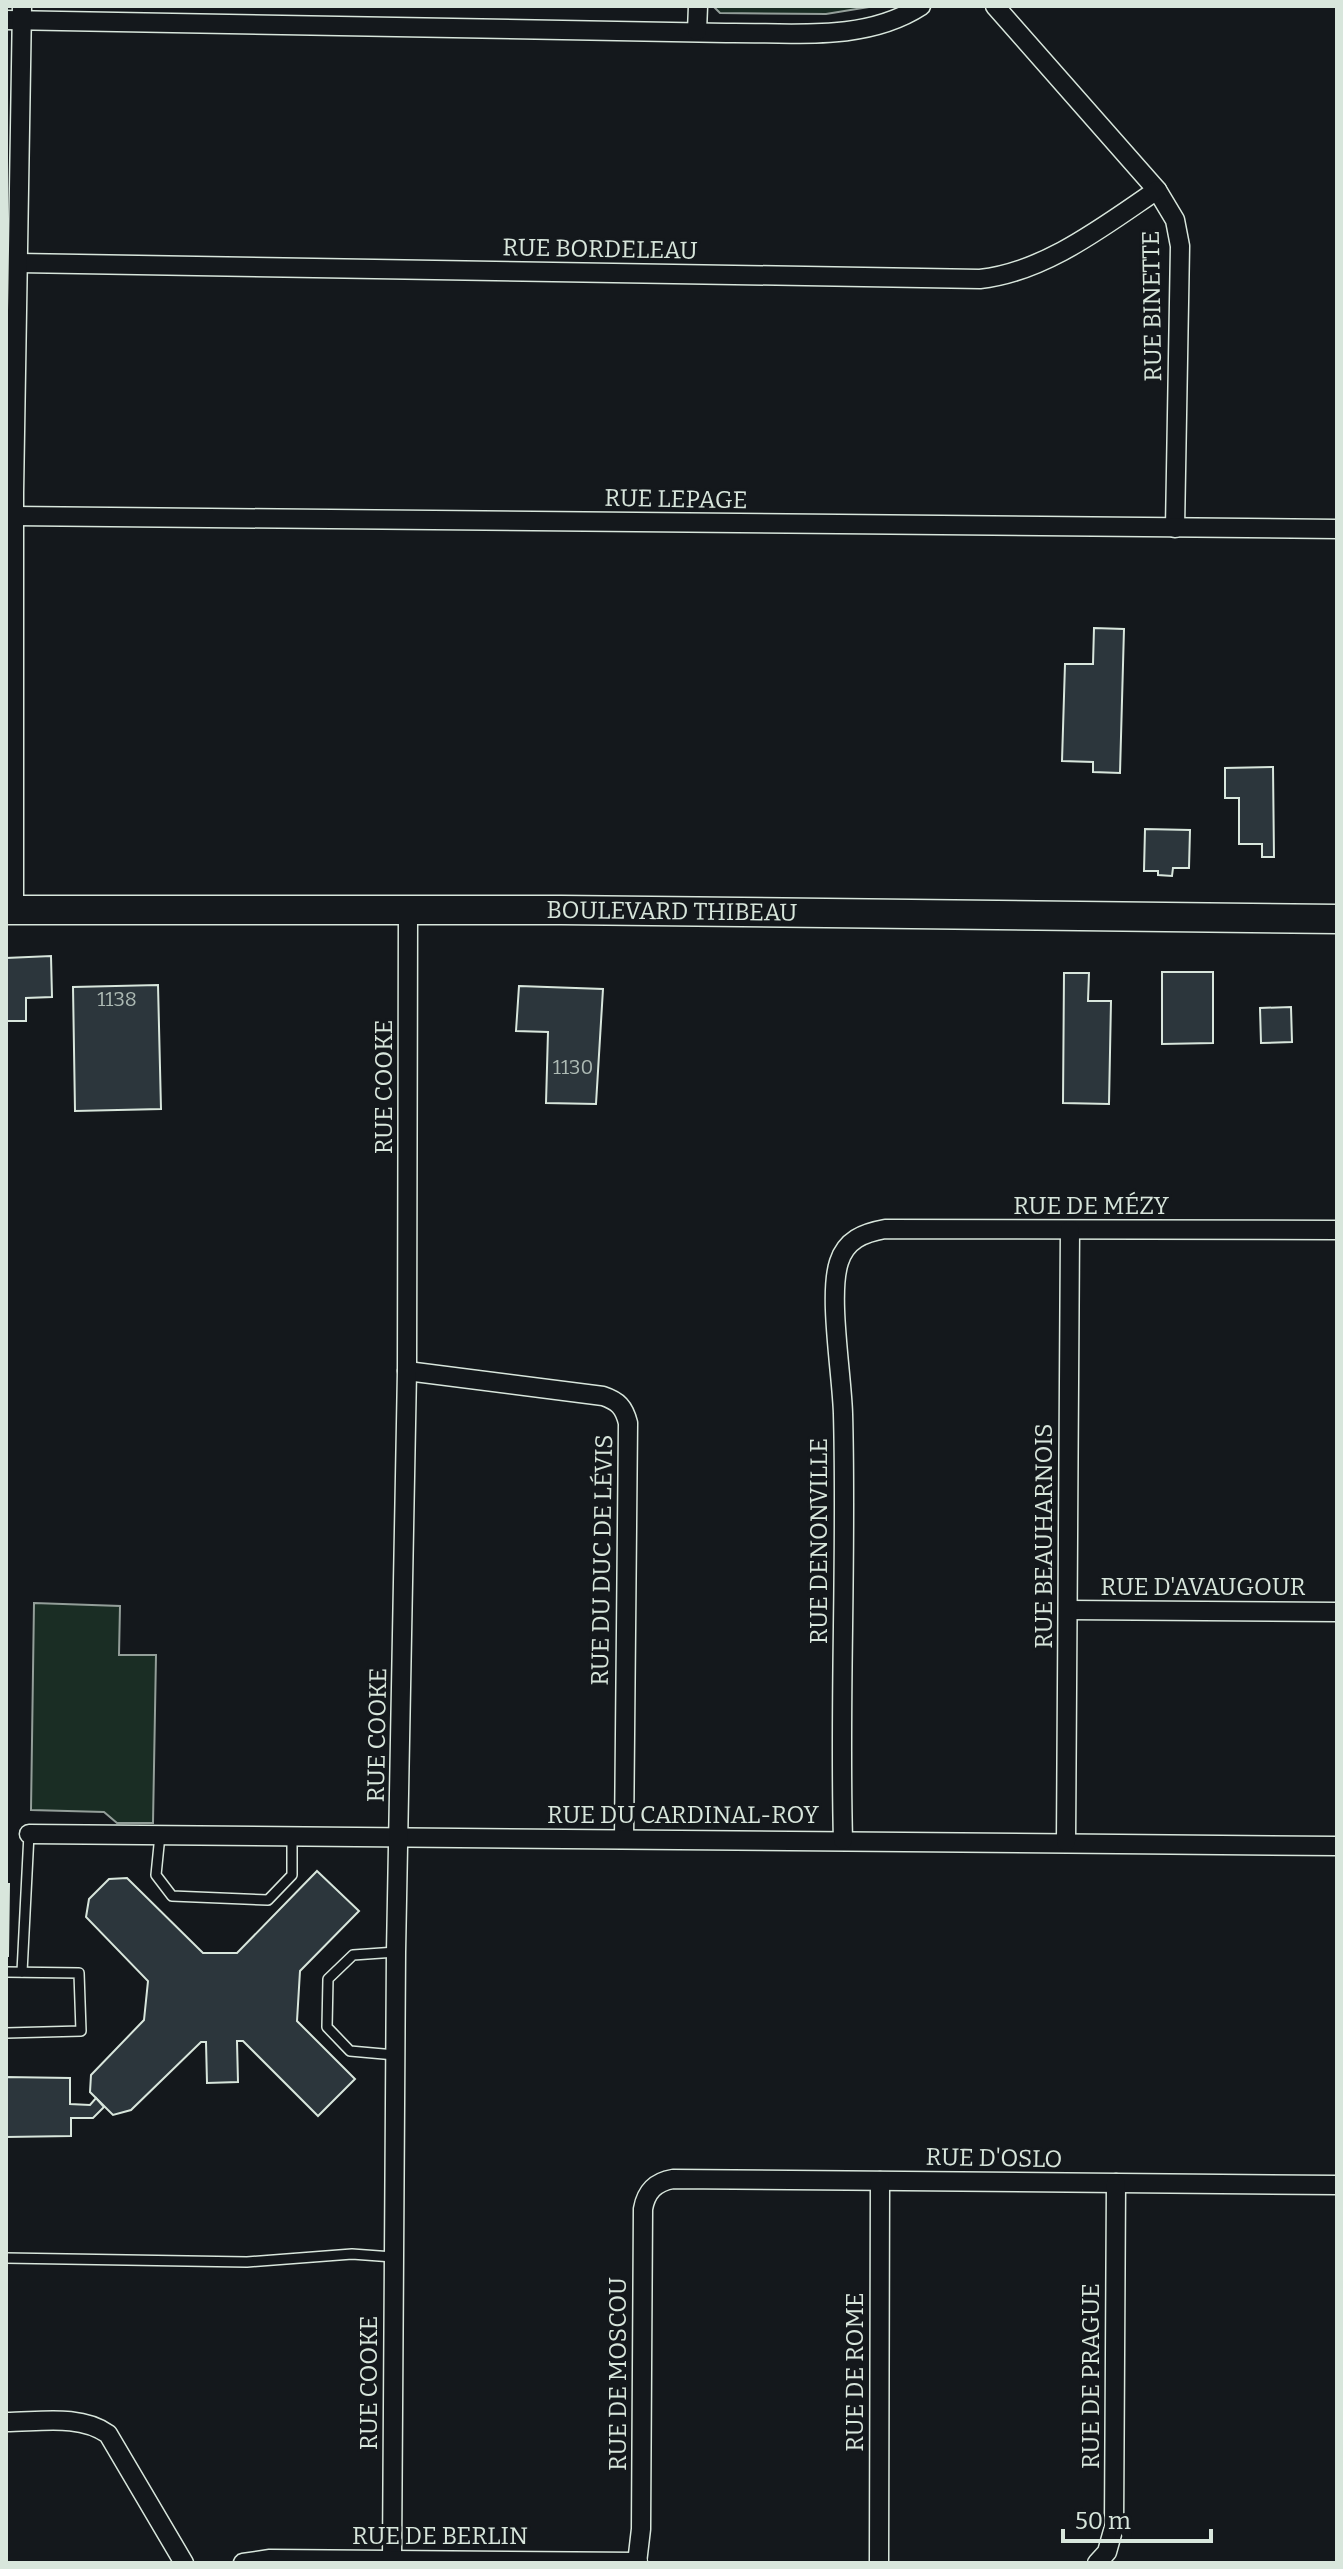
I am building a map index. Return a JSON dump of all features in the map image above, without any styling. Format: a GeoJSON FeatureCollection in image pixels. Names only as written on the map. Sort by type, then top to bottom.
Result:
{"type":"FeatureCollection","features":[{"type":"Feature","properties":{"kind":"main road","name":"BOULEVARD THIBEAU"},"geometry":{"type":"LineString","coordinates":[[10,910],[592,910],[1337,919]]}},
{"type":"Feature","properties":{"kind":"street"},"geometry":{"type":"LineString","coordinates":[[697,31],[698,6]]}},
{"type":"Feature","properties":{"kind":"street"},"geometry":{"type":"LineString","coordinates":[[10,910],[19,263],[16,16],[697,31],[848,31],[880,26],[921,6]]}},
{"type":"Feature","properties":{"kind":"street","name":"RUE BINETTE"},"geometry":{"type":"LineString","coordinates":[[995,6],[1157,190],[1175,220],[1180,246],[1175,528]]}},
{"type":"Feature","properties":{"kind":"street","name":"RUE BORDELEAU"},"geometry":{"type":"LineString","coordinates":[[19,263],[980,279],[1009,275],[1051,257],[1157,190]]}},
{"type":"Feature","properties":{"kind":"street","name":"RUE LEPAGE"},"geometry":{"type":"LineString","coordinates":[[14,516],[1337,529]]}},
{"type":"Feature","properties":{"kind":"street","name":"RUE COOKE"},"geometry":{"type":"LineString","coordinates":[[392,2560],[396,1952],[407,1371],[408,910]]}},
{"type":"Feature","properties":{"kind":"street","name":"RUE DE MÉZY"},"geometry":{"type":"LineString","coordinates":[[848,1245],[859,1236],[885,1229],[1337,1230]]}},
{"type":"Feature","properties":{"kind":"street","name":"RUE BEAUHARNOIS"},"geometry":{"type":"LineString","coordinates":[[1066,1842],[1070,1230]]}},
{"type":"Feature","properties":{"kind":"street","name":"RUE DENONVILLE"},"geometry":{"type":"LineString","coordinates":[[843,1840],[843,1416],[836,1276],[838,1264],[848,1245]]}},
{"type":"Feature","properties":{"kind":"street","name":"RUE DU DUC DE LÉVIS"},"geometry":{"type":"LineString","coordinates":[[407,1371],[603,1396],[621,1404],[625,1412],[628,1423],[624,1839]]}},
{"type":"Feature","properties":{"kind":"street","name":"RUE D'AVAUGOUR"},"geometry":{"type":"LineString","coordinates":[[1068,1610],[1337,1612]]}},
{"type":"Feature","properties":{"kind":"street","name":"RUE DU CARDINAL-ROY"},"geometry":{"type":"LineString","coordinates":[[29,1834],[1337,1846]]}},
{"type":"Feature","properties":{"kind":"street","name":"RUE D'OSLO"},"geometry":{"type":"LineString","coordinates":[[652,2188],[673,2179],[1337,2185]]}},
{"type":"Feature","properties":{"kind":"street","name":"RUE DE ROME"},"geometry":{"type":"LineString","coordinates":[[879,2563],[880,2181]]}},
{"type":"Feature","properties":{"kind":"street","name":"RUE DE PRAGUE"},"geometry":{"type":"LineString","coordinates":[[1097,2563],[1107,2552],[1114,2527],[1116,2183]]}},
{"type":"Feature","properties":{"kind":"street","name":"RUE DE MOSCOU"},"geometry":{"type":"LineString","coordinates":[[638,2562],[641,2529],[643,2209],[652,2188]]}},
{"type":"Feature","properties":{"kind":"street"},"geometry":{"type":"LineString","coordinates":[[6,2422],[81,2422],[108,2434],[184,2563]]}},
{"type":"Feature","properties":{"kind":"street","name":"RUE DE BERLIN"},"geometry":{"type":"LineString","coordinates":[[243,2563],[260,2559],[638,2562]]}},
{"type":"Feature","properties":{"kind":"lane"},"geometry":{"type":"LineString","coordinates":[[22,1972],[29,1834]]}},
{"type":"Feature","properties":{"kind":"lane"},"geometry":{"type":"LineString","coordinates":[[160,1835],[156,1875],[172,1896],[268,1900],[292,1875],[292,1837]]}},
{"type":"Feature","properties":{"kind":"lane"},"geometry":{"type":"LineString","coordinates":[[395,2055],[350,2051],[327,2027],[328,1979],[353,1955],[396,1952]]}},
{"type":"Feature","properties":{"kind":"lane"},"geometry":{"type":"LineString","coordinates":[[6,1972],[79,1973],[81,2031],[6,2033]]}},
{"type":"Feature","properties":{"kind":"lane"},"geometry":{"type":"LineString","coordinates":[[6,2258],[247,2262],[352,2254],[393,2257]]}},
{"type":"Feature","properties":{"kind":"green space"},"geometry":{"type":"Polygon","coordinates":[[[713,6],[875,6],[826,14],[720,13],[713,6]]]}},
{"type":"Feature","properties":{"kind":"green space"},"geometry":{"type":"Polygon","coordinates":[[[34,1603],[120,1606],[119,1655],[156,1655],[153,1823],[117,1823],[104,1812],[31,1810],[34,1603]]]}},
{"type":"Feature","properties":{"kind":"building"},"geometry":{"type":"Polygon","coordinates":[[[1094,628],[1124,629],[1120,773],[1093,772],[1093,762],[1062,761],[1065,664],[1093,664],[1094,628]]]}},
{"type":"Feature","properties":{"kind":"building"},"geometry":{"type":"Polygon","coordinates":[[[1273,767],[1274,857],[1262,857],[1262,844],[1239,844],[1239,798],[1225,798],[1225,768],[1273,767]]]}},
{"type":"Feature","properties":{"kind":"building"},"geometry":{"type":"Polygon","coordinates":[[[1145,829],[1190,830],[1189,868],[1173,868],[1172,876],[1158,875],[1158,871],[1144,871],[1145,829]]]}},
{"type":"Feature","properties":{"kind":"building"},"geometry":{"type":"Polygon","coordinates":[[[51,956],[52,997],[26,998],[26,1021],[6,1021],[6,958],[51,956]]]}},
{"type":"Feature","properties":{"kind":"building"},"geometry":{"type":"Polygon","coordinates":[[[1162,972],[1213,972],[1213,1043],[1162,1044],[1162,972]]]}},
{"type":"Feature","properties":{"kind":"building"},"geometry":{"type":"Polygon","coordinates":[[[1064,973],[1089,973],[1088,1001],[1111,1001],[1109,1104],[1063,1103],[1064,973]]]}},
{"type":"Feature","properties":{"kind":"building"},"geometry":{"type":"Polygon","coordinates":[[[158,985],[161,1109],[75,1111],[73,987],[158,985]]]}},
{"type":"Feature","properties":{"kind":"building"},"geometry":{"type":"Polygon","coordinates":[[[519,986],[603,989],[596,1104],[546,1103],[548,1032],[516,1031],[519,986]]]}},
{"type":"Feature","properties":{"kind":"building"},"geometry":{"type":"Polygon","coordinates":[[[1291,1007],[1292,1042],[1261,1043],[1260,1008],[1291,1007]]]}},
{"type":"Feature","properties":{"kind":"building"},"geometry":{"type":"Polygon","coordinates":[[[317,1871],[359,1911],[300,1971],[297,2021],[355,2079],[318,2116],[243,2041],[237,2041],[238,2082],[207,2083],[206,2042],[201,2042],[131,2110],[113,2115],[90,2092],[91,2075],[144,2020],[148,1981],[86,1917],[89,1899],[109,1879],[127,1878],[203,1953],[237,1953],[317,1871]]]}},
{"type":"Feature","properties":{"kind":"building"},"geometry":{"type":"Polygon","coordinates":[[[6,1884],[9,1884],[8,1956],[6,1956],[6,1884]]]}},
{"type":"Feature","properties":{"kind":"building"},"geometry":{"type":"Polygon","coordinates":[[[6,2077],[70,2078],[70,2104],[90,2105],[96,2098],[104,2107],[93,2118],[71,2118],[71,2136],[6,2137],[6,2077]]]}}]}
